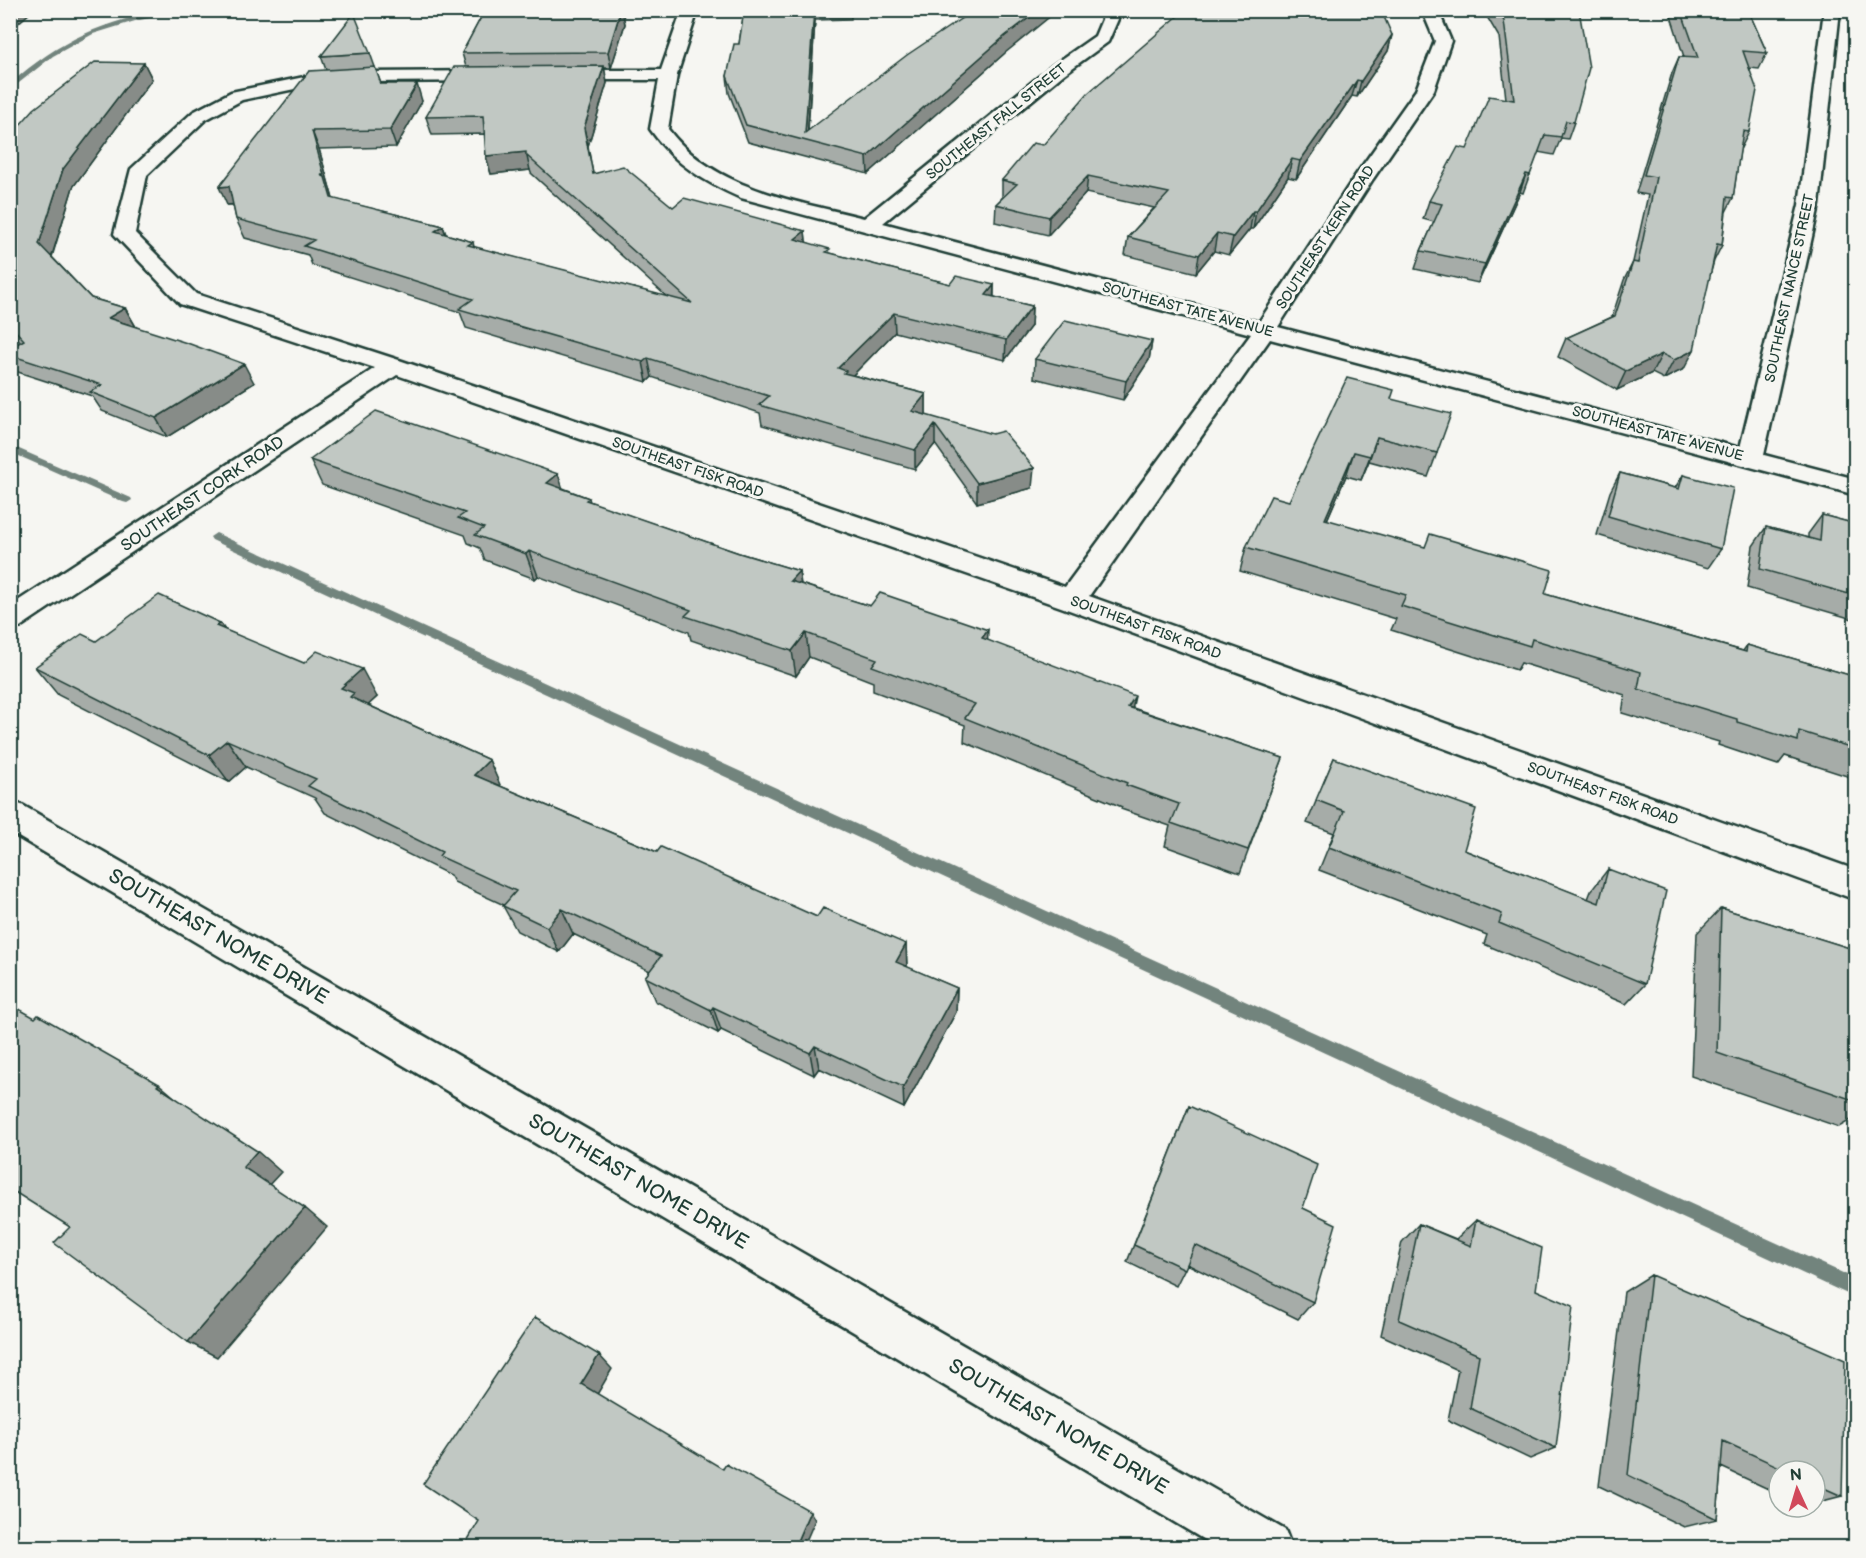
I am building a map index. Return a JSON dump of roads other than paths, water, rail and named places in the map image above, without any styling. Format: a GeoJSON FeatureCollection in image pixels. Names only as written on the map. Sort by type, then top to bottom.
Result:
{"type":"FeatureCollection","features":[{"type":"Feature","properties":{"kind":"street","name":"SOUTHEAST TATE AVENUE"},"geometry":{"type":"LineString","coordinates":[[690,10],[668,75],[660,129],[674,151],[707,177],[748,194],[1751,457],[1856,487]]}},
{"type":"Feature","properties":{"kind":"street","name":"SOUTHEAST FALL STREET"},"geometry":{"type":"LineString","coordinates":[[868,225],[1058,70],[1102,39],[1114,10]]}},
{"type":"Feature","properties":{"kind":"street","name":"SOUTHEAST KERN ROAD"},"geometry":{"type":"LineString","coordinates":[[1071,600],[1265,330],[1363,179],[1425,90],[1443,41],[1430,10]]}},
{"type":"Feature","properties":{"kind":"street","name":"SOUTHEAST NANCE STREET"},"geometry":{"type":"LineString","coordinates":[[1751,457],[1809,206],[1832,10]]}},
{"type":"Feature","properties":{"kind":"street","name":"SOUTHEAST FISK ROAD"},"geometry":{"type":"LineString","coordinates":[[668,75],[369,77],[309,81],[237,96],[200,116],[138,174],[124,234],[188,299],[394,366],[1071,600],[1856,885]]}},
{"type":"Feature","properties":{"kind":"street","name":"SOUTHEAST CORK ROAD"},"geometry":{"type":"LineString","coordinates":[[10,620],[394,366]]}},
{"type":"Feature","properties":{"kind":"street","name":"SOUTHEAST NOME DRIVE"},"geometry":{"type":"LineString","coordinates":[[10,815],[1267,1548]]}},
{"type":"Feature","properties":{"kind":"waterway"},"geometry":{"type":"LineString","coordinates":[[10,88],[50,54],[90,32],[134,19],[185,10]]}},
{"type":"Feature","properties":{"kind":"waterway"},"geometry":{"type":"LineString","coordinates":[[10,448],[127,500]]}},
{"type":"Feature","properties":{"kind":"waterway"},"geometry":{"type":"LineString","coordinates":[[216,537],[1856,1289]]}}]}
